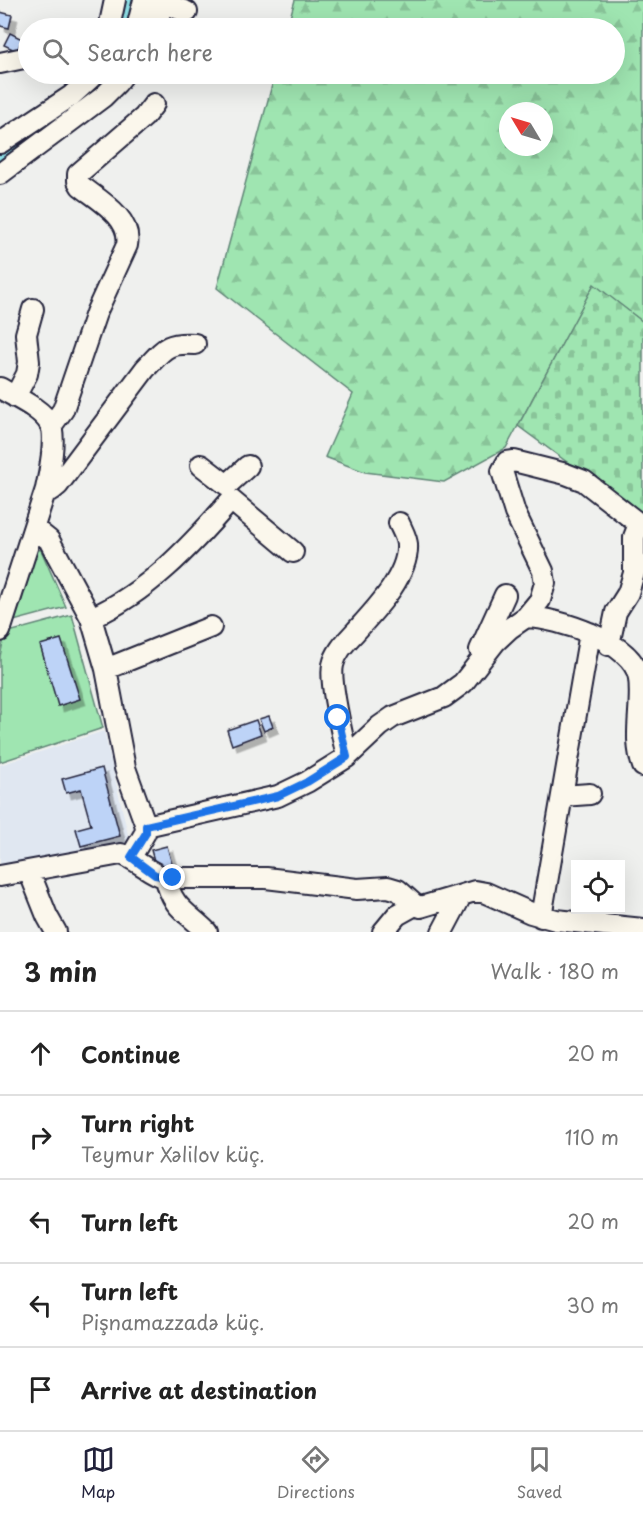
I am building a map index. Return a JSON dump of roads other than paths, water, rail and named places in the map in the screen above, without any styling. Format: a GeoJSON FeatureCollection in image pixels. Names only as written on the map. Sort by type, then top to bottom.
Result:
{"type":"FeatureCollection","features":[{"type":"Feature","properties":{"kind":"street"},"geometry":{"type":"LineString","coordinates":[[111,18],[115,0]]}},
{"type":"Feature","properties":{"kind":"street"},"geometry":{"type":"LineString","coordinates":[[157,1],[187,12]]}},
{"type":"Feature","properties":{"kind":"street"},"geometry":{"type":"LineString","coordinates":[[144,18],[157,1]]}},
{"type":"Feature","properties":{"kind":"street"},"geometry":{"type":"LineString","coordinates":[[156,18],[157,1]]}},
{"type":"Feature","properties":{"kind":"street"},"geometry":{"type":"LineString","coordinates":[[0,63],[18,59]]}},
{"type":"Feature","properties":{"kind":"street"},"geometry":{"type":"LineString","coordinates":[[0,143],[71,96],[84,84]]}},
{"type":"Feature","properties":{"kind":"street"},"geometry":{"type":"LineString","coordinates":[[0,174],[103,97],[116,84]]}},
{"type":"Feature","properties":{"kind":"street"},"geometry":{"type":"LineString","coordinates":[[52,425],[63,410],[96,313],[128,245],[129,236],[124,224],[113,210],[81,186],[78,174],[138,123],[154,104]]}},
{"type":"Feature","properties":{"kind":"street"},"geometry":{"type":"LineString","coordinates":[[0,631],[49,475],[52,425],[37,411],[8,393],[27,374],[29,362],[26,334],[33,309]]}},
{"type":"Feature","properties":{"kind":"street"},"geometry":{"type":"LineString","coordinates":[[46,489],[52,490],[58,485],[145,369],[160,354],[171,344],[195,344]]}},
{"type":"Feature","properties":{"kind":"street"},"geometry":{"type":"LineString","coordinates":[[146,826],[278,796],[307,782],[347,757],[393,717],[444,697],[463,683],[495,642],[526,617],[540,600],[545,583],[543,571],[515,513],[502,471],[507,462],[514,461],[584,481],[641,525],[634,537],[634,573],[628,593],[616,612],[609,645]]}},
{"type":"Feature","properties":{"kind":"street"},"geometry":{"type":"LineString","coordinates":[[201,465],[293,552]]}},
{"type":"Feature","properties":{"kind":"street"},"geometry":{"type":"LineString","coordinates":[[91,618],[112,608],[158,576],[184,552],[248,466]]}},
{"type":"Feature","properties":{"kind":"street"},"geometry":{"type":"LineString","coordinates":[[347,757],[338,718],[332,668],[337,654],[379,606],[407,557],[407,542],[399,523]]}},
{"type":"Feature","properties":{"kind":"street"},"geometry":{"type":"LineString","coordinates":[[34,528],[49,540],[91,618],[106,669],[125,768],[146,826],[146,833],[131,857]]}},
{"type":"Feature","properties":{"kind":"street"},"geometry":{"type":"LineString","coordinates":[[472,672],[477,656],[506,595]]}},
{"type":"Feature","properties":{"kind":"street"},"geometry":{"type":"LineString","coordinates":[[526,617],[544,618],[590,633],[627,654],[636,665],[639,678],[638,744],[643,766]]}},
{"type":"Feature","properties":{"kind":"street"},"geometry":{"type":"LineString","coordinates":[[106,669],[211,627]]}},
{"type":"Feature","properties":{"kind":"street"},"geometry":{"type":"LineString","coordinates":[[541,917],[590,633]]}},
{"type":"Feature","properties":{"kind":"street"},"geometry":{"type":"LineString","coordinates":[[562,796],[590,794]]}},
{"type":"Feature","properties":{"kind":"street"},"geometry":{"type":"LineString","coordinates":[[0,876],[121,854],[131,857],[148,871],[166,878],[266,879],[348,889],[388,887],[398,890],[415,905]]}},
{"type":"Feature","properties":{"kind":"street"},"geometry":{"type":"LineString","coordinates":[[29,871],[56,932]]}},
{"type":"Feature","properties":{"kind":"street"},"geometry":{"type":"LineString","coordinates":[[166,878],[172,899],[207,932]]}},
{"type":"Feature","properties":{"kind":"street"},"geometry":{"type":"LineString","coordinates":[[383,932],[397,915],[415,905],[427,906],[475,891],[486,893],[541,917],[643,929]]}},
{"type":"Feature","properties":{"kind":"street"},"geometry":{"type":"LineString","coordinates":[[442,932],[460,896]]}},
{"type":"Feature","properties":{"kind":"waterway"},"geometry":{"type":"LineString","coordinates":[[128,18],[133,0]]}},
{"type":"Feature","properties":{"kind":"waterway"},"geometry":{"type":"LineString","coordinates":[[0,158],[85,99],[99,84]]}}]}
